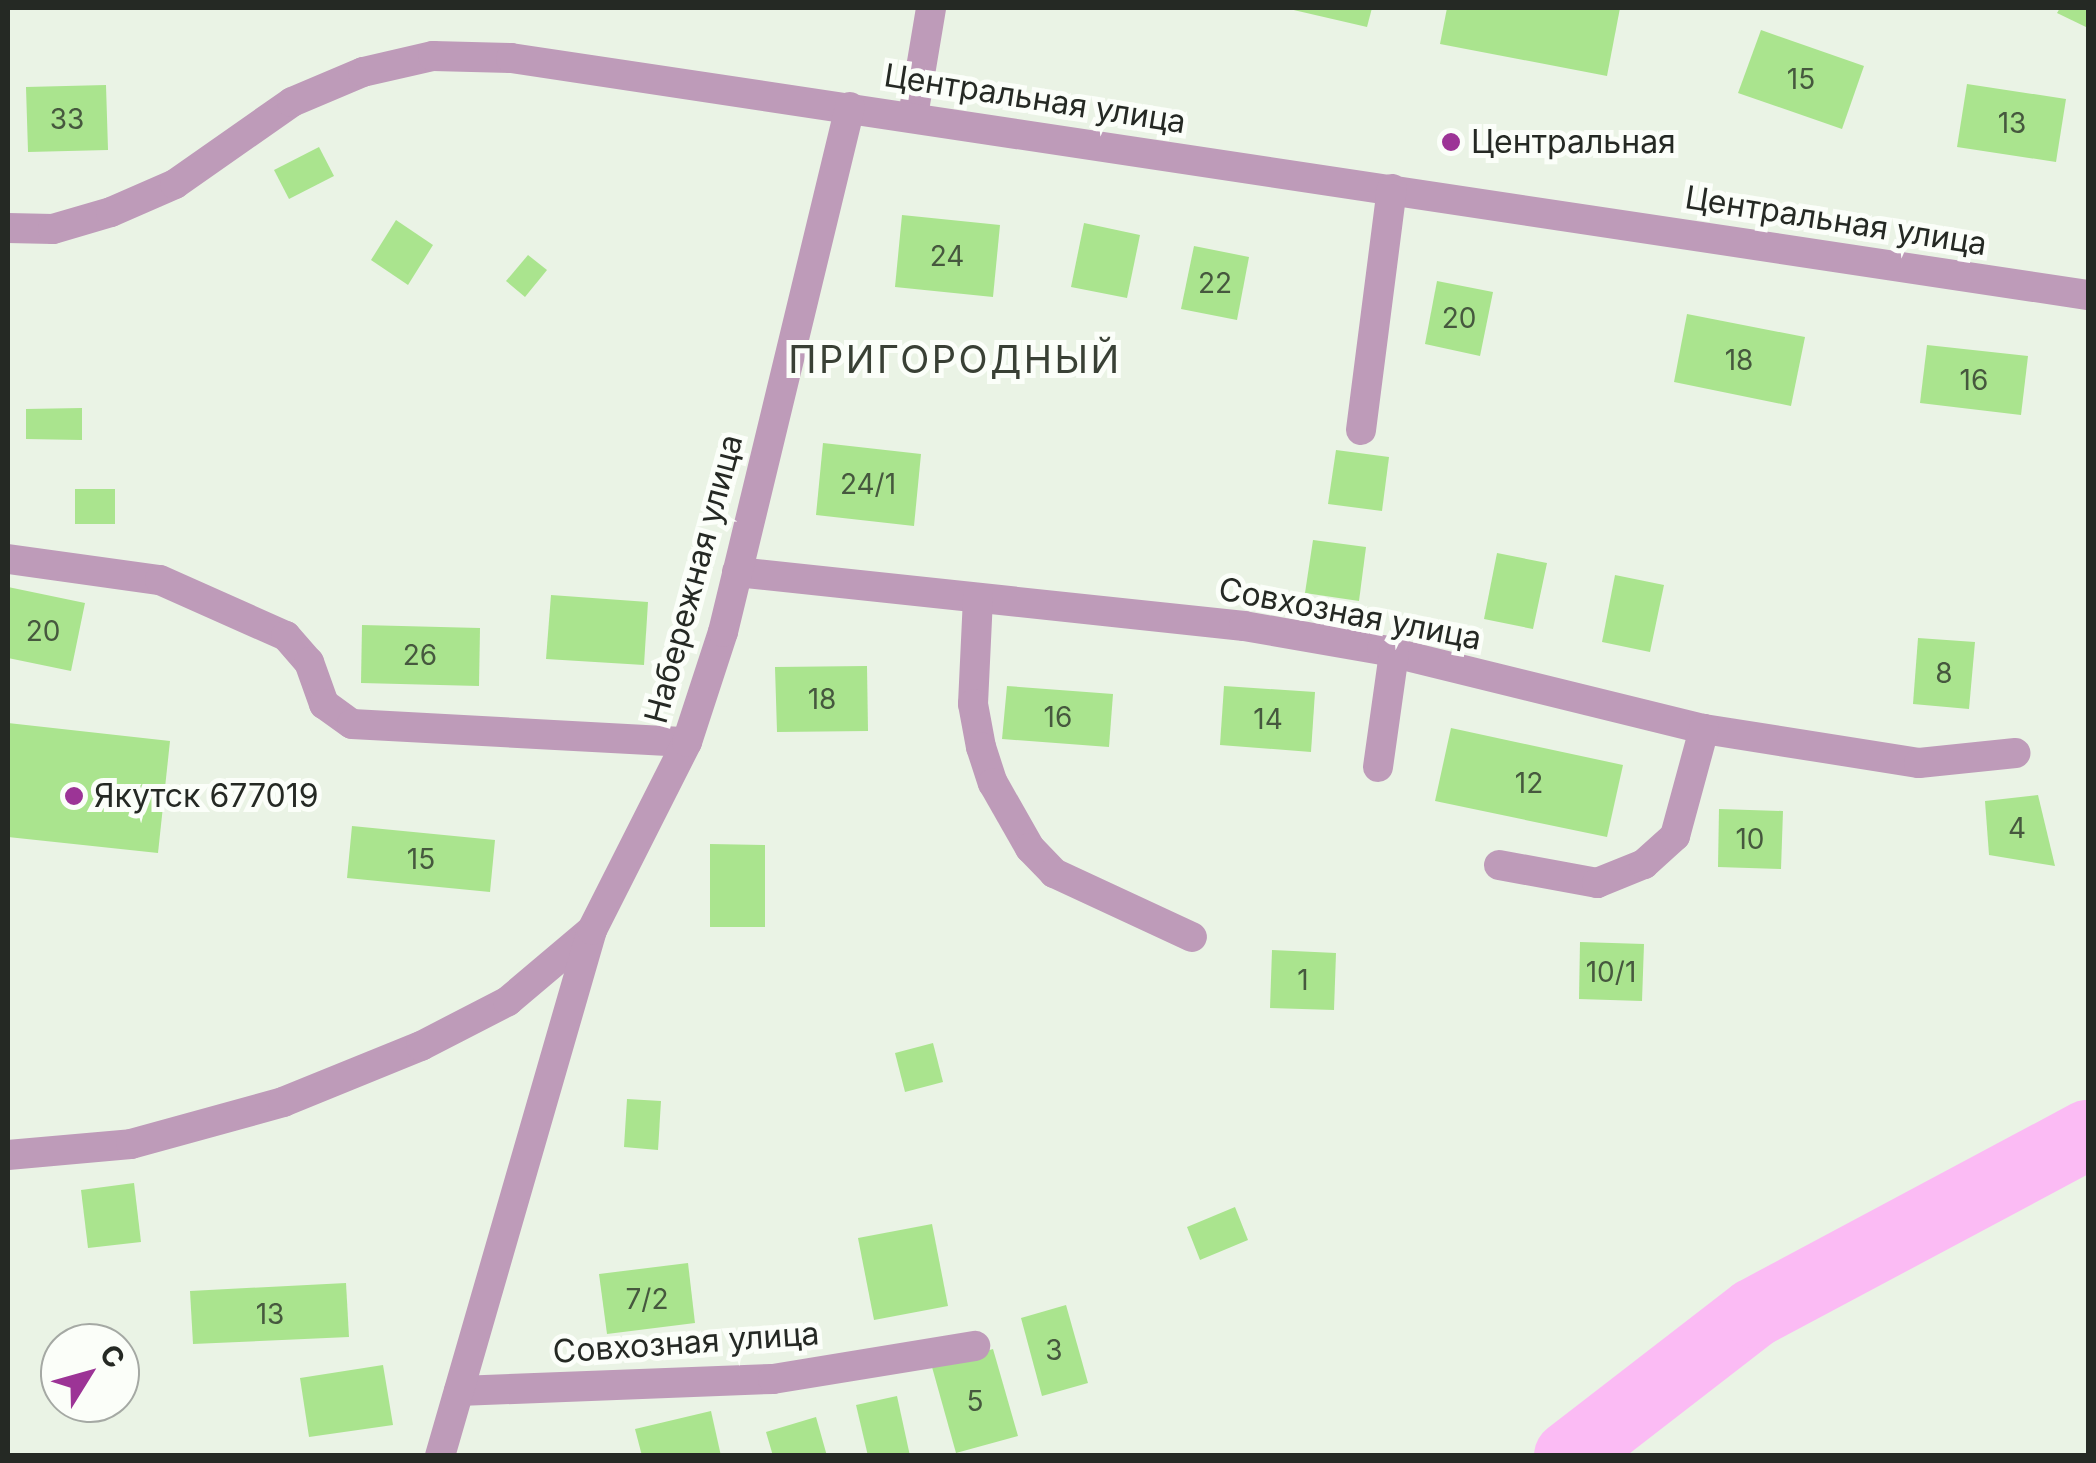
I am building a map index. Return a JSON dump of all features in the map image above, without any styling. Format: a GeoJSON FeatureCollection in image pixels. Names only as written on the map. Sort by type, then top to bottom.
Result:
{"type":"FeatureCollection","features":[{"type":"Feature","properties":{"kind":"street"},"geometry":{"type":"LineString","coordinates":[[913,116],[931,8]]}},
{"type":"Feature","properties":{"kind":"street","name":"Центральная улица"},"geometry":{"type":"LineString","coordinates":[[8,228],[53,230],[111,212],[175,184],[292,102],[362,72],[433,56],[511,58],[2088,291]]}},
{"type":"Feature","properties":{"kind":"street","name":"Набережная улица"},"geometry":{"type":"LineString","coordinates":[[440,1456],[592,930],[688,742],[737,572],[850,107]]}},
{"type":"Feature","properties":{"kind":"street"},"geometry":{"type":"LineString","coordinates":[[1361,430],[1392,189]]}},
{"type":"Feature","properties":{"kind":"street"},"geometry":{"type":"LineString","coordinates":[[8,560],[160,580],[286,636],[309,662],[324,704],[352,724],[688,742]]}},
{"type":"Feature","properties":{"kind":"street","name":"Совхозная улица"},"geometry":{"type":"LineString","coordinates":[[737,572],[1244,626],[1394,653],[1704,730],[1920,763],[2015,753]]}},
{"type":"Feature","properties":{"kind":"street"},"geometry":{"type":"LineString","coordinates":[[978,598],[972,704],[993,783],[1030,848],[1054,873],[1192,936]]}},
{"type":"Feature","properties":{"kind":"street"},"geometry":{"type":"LineString","coordinates":[[1378,767],[1394,653]]}},
{"type":"Feature","properties":{"kind":"street"},"geometry":{"type":"LineString","coordinates":[[1498,865],[1598,883],[1644,864],[1675,836],[1704,730]]}},
{"type":"Feature","properties":{"kind":"street"},"geometry":{"type":"LineString","coordinates":[[8,1155],[131,1144],[283,1102],[421,1046],[508,1001],[592,930]]}},
{"type":"Feature","properties":{"kind":"street","name":"Совхозная улица"},"geometry":{"type":"LineString","coordinates":[[459,1391],[773,1378],[975,1346]]}},
{"type":"Feature","properties":{"kind":"building"},"geometry":{"type":"Polygon","coordinates":[[[1285,8],[1372,8],[1367,27],[1285,8]]]}},
{"type":"Feature","properties":{"kind":"building"},"geometry":{"type":"Polygon","coordinates":[[[1447,8],[1620,8],[1607,76],[1440,44],[1447,8]]]}},
{"type":"Feature","properties":{"kind":"building"},"geometry":{"type":"Polygon","coordinates":[[[2060,8],[2088,8],[2088,28],[2057,13],[2060,8]]]}},
{"type":"Feature","properties":{"kind":"building"},"geometry":{"type":"Polygon","coordinates":[[[1761,30],[1864,66],[1842,129],[1738,93],[1761,30]]]}},
{"type":"Feature","properties":{"kind":"building"},"geometry":{"type":"Polygon","coordinates":[[[1967,84],[2066,99],[2056,162],[1957,147],[1967,84]]]}},
{"type":"Feature","properties":{"kind":"building"},"geometry":{"type":"Polygon","coordinates":[[[106,85],[108,150],[28,152],[26,87],[106,85]]]}},
{"type":"Feature","properties":{"kind":"building"},"geometry":{"type":"Polygon","coordinates":[[[319,147],[334,176],[289,199],[274,170],[319,147]]]}},
{"type":"Feature","properties":{"kind":"building"},"geometry":{"type":"Polygon","coordinates":[[[902,215],[1000,225],[993,297],[895,287],[902,215]]]}},
{"type":"Feature","properties":{"kind":"building"},"geometry":{"type":"Polygon","coordinates":[[[396,220],[433,245],[408,285],[371,260],[396,220]]]}},
{"type":"Feature","properties":{"kind":"building"},"geometry":{"type":"Polygon","coordinates":[[[1084,223],[1140,235],[1127,298],[1071,287],[1084,223]]]}},
{"type":"Feature","properties":{"kind":"building"},"geometry":{"type":"Polygon","coordinates":[[[1194,246],[1249,257],[1237,320],[1181,309],[1194,246]]]}},
{"type":"Feature","properties":{"kind":"building"},"geometry":{"type":"Polygon","coordinates":[[[528,255],[547,270],[525,297],[506,281],[528,255]]]}},
{"type":"Feature","properties":{"kind":"building"},"geometry":{"type":"Polygon","coordinates":[[[1437,281],[1493,292],[1480,356],[1425,344],[1437,281]]]}},
{"type":"Feature","properties":{"kind":"building"},"geometry":{"type":"Polygon","coordinates":[[[1687,314],[1805,337],[1791,406],[1674,382],[1687,314]]]}},
{"type":"Feature","properties":{"kind":"building"},"geometry":{"type":"Polygon","coordinates":[[[1927,345],[2028,356],[2021,415],[1920,403],[1927,345]]]}},
{"type":"Feature","properties":{"kind":"building"},"geometry":{"type":"Polygon","coordinates":[[[82,408],[82,440],[26,439],[26,409],[82,408]]]}},
{"type":"Feature","properties":{"kind":"building"},"geometry":{"type":"Polygon","coordinates":[[[823,443],[921,454],[914,526],[816,515],[823,443]]]}},
{"type":"Feature","properties":{"kind":"building"},"geometry":{"type":"Polygon","coordinates":[[[1336,450],[1389,457],[1382,511],[1328,504],[1336,450]]]}},
{"type":"Feature","properties":{"kind":"building"},"geometry":{"type":"Polygon","coordinates":[[[75,489],[115,489],[115,524],[75,524],[75,489]]]}},
{"type":"Feature","properties":{"kind":"building"},"geometry":{"type":"Polygon","coordinates":[[[1313,540],[1366,547],[1359,601],[1305,593],[1313,540]]]}},
{"type":"Feature","properties":{"kind":"building"},"geometry":{"type":"Polygon","coordinates":[[[1497,553],[1547,563],[1533,629],[1484,619],[1497,553]]]}},
{"type":"Feature","properties":{"kind":"building"},"geometry":{"type":"Polygon","coordinates":[[[1615,575],[1664,585],[1650,652],[1602,642],[1615,575]]]}},
{"type":"Feature","properties":{"kind":"building"},"geometry":{"type":"Polygon","coordinates":[[[8,587],[85,603],[71,671],[8,658],[8,587]]]}},
{"type":"Feature","properties":{"kind":"building"},"geometry":{"type":"Polygon","coordinates":[[[551,595],[648,602],[644,665],[546,659],[551,595]]]}},
{"type":"Feature","properties":{"kind":"building"},"geometry":{"type":"Polygon","coordinates":[[[362,625],[480,628],[479,686],[361,683],[362,625]]]}},
{"type":"Feature","properties":{"kind":"building"},"geometry":{"type":"Polygon","coordinates":[[[1918,638],[1975,642],[1969,709],[1913,704],[1918,638]]]}},
{"type":"Feature","properties":{"kind":"building"},"geometry":{"type":"Polygon","coordinates":[[[867,666],[868,731],[777,732],[775,667],[867,666]]]}},
{"type":"Feature","properties":{"kind":"building"},"geometry":{"type":"Polygon","coordinates":[[[1007,686],[1113,694],[1109,747],[1002,739],[1007,686]]]}},
{"type":"Feature","properties":{"kind":"building"},"geometry":{"type":"Polygon","coordinates":[[[1224,686],[1315,692],[1311,752],[1220,745],[1224,686]]]}},
{"type":"Feature","properties":{"kind":"building"},"geometry":{"type":"Polygon","coordinates":[[[8,723],[170,741],[158,853],[8,837],[8,723]]]}},
{"type":"Feature","properties":{"kind":"building"},"geometry":{"type":"Polygon","coordinates":[[[1451,728],[1623,765],[1607,837],[1435,801],[1451,728]]]}},
{"type":"Feature","properties":{"kind":"building"},"geometry":{"type":"Polygon","coordinates":[[[2038,795],[2055,866],[1989,855],[1985,801],[2038,795]]]}},
{"type":"Feature","properties":{"kind":"building"},"geometry":{"type":"Polygon","coordinates":[[[1719,809],[1783,811],[1781,869],[1718,867],[1719,809]]]}},
{"type":"Feature","properties":{"kind":"building"},"geometry":{"type":"Polygon","coordinates":[[[352,826],[495,840],[490,892],[347,878],[352,826]]]}},
{"type":"Feature","properties":{"kind":"building"},"geometry":{"type":"Polygon","coordinates":[[[710,844],[765,845],[765,927],[710,927],[710,844]]]}},
{"type":"Feature","properties":{"kind":"building"},"geometry":{"type":"Polygon","coordinates":[[[1580,942],[1644,944],[1642,1001],[1579,999],[1580,942]]]}},
{"type":"Feature","properties":{"kind":"building"},"geometry":{"type":"Polygon","coordinates":[[[1272,950],[1336,953],[1334,1010],[1270,1008],[1272,950]]]}},
{"type":"Feature","properties":{"kind":"building"},"geometry":{"type":"Polygon","coordinates":[[[933,1043],[943,1082],[905,1092],[895,1053],[933,1043]]]}},
{"type":"Feature","properties":{"kind":"building"},"geometry":{"type":"Polygon","coordinates":[[[627,1099],[661,1101],[658,1150],[624,1147],[627,1099]]]}},
{"type":"Feature","properties":{"kind":"building"},"geometry":{"type":"Polygon","coordinates":[[[134,1183],[141,1242],[88,1248],[81,1190],[134,1183]]]}},
{"type":"Feature","properties":{"kind":"building"},"geometry":{"type":"Polygon","coordinates":[[[1235,1207],[1248,1240],[1200,1260],[1187,1227],[1235,1207]]]}},
{"type":"Feature","properties":{"kind":"building"},"geometry":{"type":"Polygon","coordinates":[[[932,1224],[948,1306],[874,1320],[858,1238],[932,1224]]]}},
{"type":"Feature","properties":{"kind":"building"},"geometry":{"type":"Polygon","coordinates":[[[688,1263],[695,1323],[607,1334],[599,1274],[688,1263]]]}},
{"type":"Feature","properties":{"kind":"building"},"geometry":{"type":"Polygon","coordinates":[[[346,1283],[349,1337],[193,1344],[190,1291],[346,1283]]]}},
{"type":"Feature","properties":{"kind":"building"},"geometry":{"type":"Polygon","coordinates":[[[1066,1305],[1088,1383],[1042,1396],[1021,1318],[1066,1305]]]}},
{"type":"Feature","properties":{"kind":"building"},"geometry":{"type":"Polygon","coordinates":[[[993,1349],[1018,1436],[956,1453],[932,1367],[993,1349]]]}},
{"type":"Feature","properties":{"kind":"building"},"geometry":{"type":"Polygon","coordinates":[[[383,1365],[393,1425],[309,1437],[300,1378],[383,1365]]]}},
{"type":"Feature","properties":{"kind":"building"},"geometry":{"type":"Polygon","coordinates":[[[897,1396],[910,1456],[868,1456],[856,1405],[897,1396]]]}},
{"type":"Feature","properties":{"kind":"building"},"geometry":{"type":"Polygon","coordinates":[[[711,1411],[721,1456],[642,1456],[635,1429],[711,1411]]]}},
{"type":"Feature","properties":{"kind":"building"},"geometry":{"type":"Polygon","coordinates":[[[816,1417],[827,1456],[773,1456],[766,1432],[816,1417]]]}},
{"type":"Feature","properties":{"kind":"waterway"},"geometry":{"type":"LineString","coordinates":[[1569,1456],[1754,1313],[2088,1135]]}},
{"type":"Feature","properties":{"kind":"place","name":"Центральная"},"geometry":{"type":"Point","coordinates":[1451,142]}},
{"type":"Feature","properties":{"kind":"place","name":"Якутск 677019"},"geometry":{"type":"Point","coordinates":[74,796]}},
{"type":"Feature","properties":{"kind":"district","name":"ПРИГОРОДНЫЙ"},"geometry":{"type":"Point","coordinates":[955,360]}}]}
